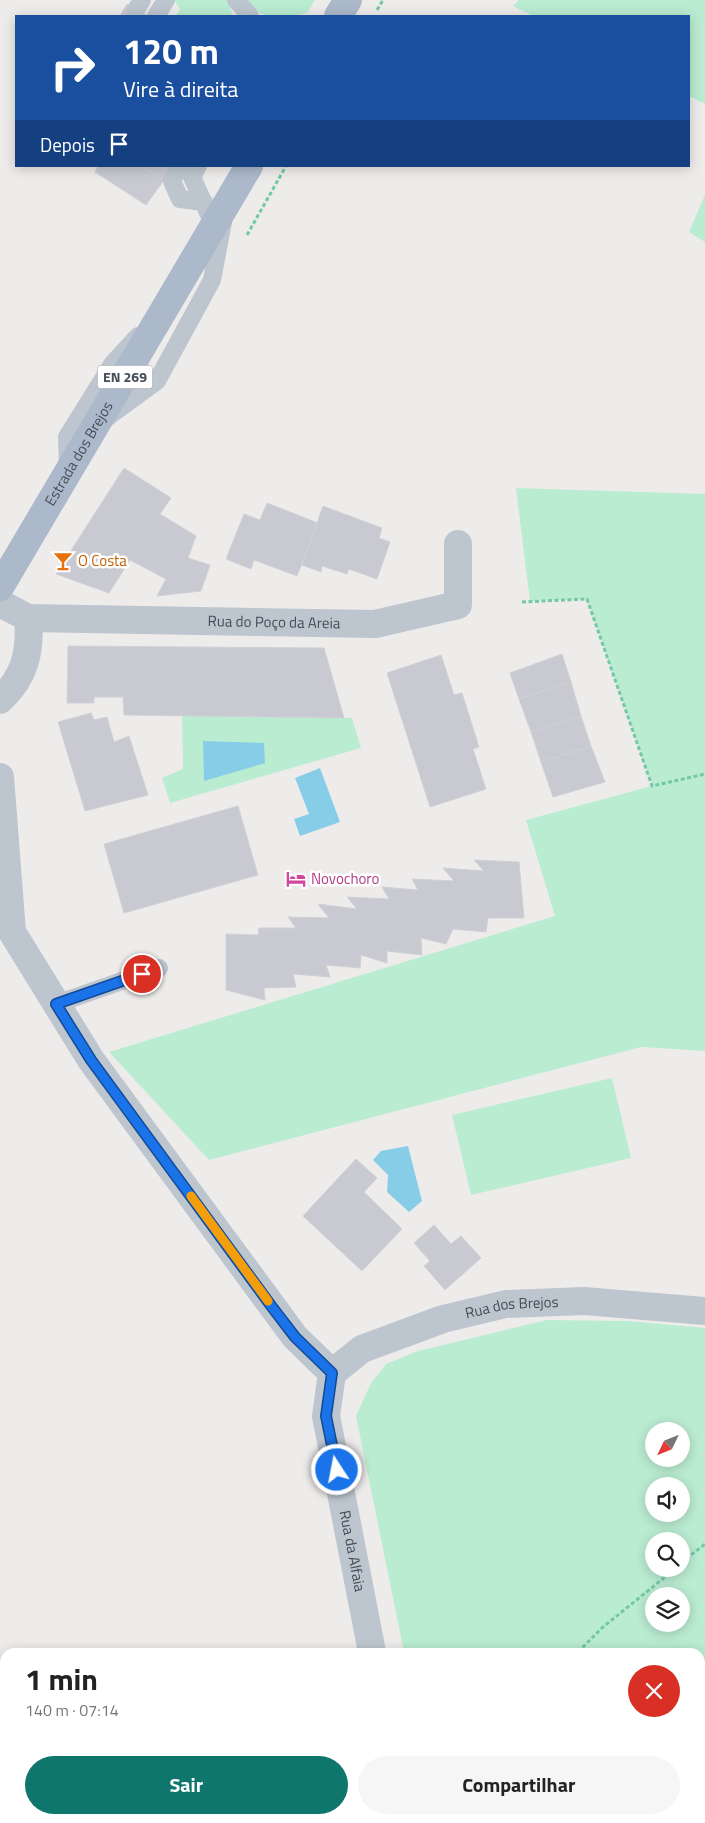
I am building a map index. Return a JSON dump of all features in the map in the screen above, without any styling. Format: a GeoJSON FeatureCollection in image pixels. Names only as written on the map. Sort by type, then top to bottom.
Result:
{"type":"FeatureCollection","features":[{"type":"Feature","properties":{"kind":"main road","name":"Estrada dos Brejos"},"geometry":{"type":"LineString","coordinates":[[0,587],[166,307],[215,212],[249,167]]}},
{"type":"Feature","properties":{"kind":"street","name":"Rua do Poço da Areia"},"geometry":{"type":"LineString","coordinates":[[28,618],[375,624],[458,605],[458,544]]}},
{"type":"Feature","properties":{"kind":"street"},"geometry":{"type":"LineString","coordinates":[[0,603],[28,618],[30,635],[21,674],[14,686],[0,700],[0,706]]}},
{"type":"Feature","properties":{"kind":"street"},"geometry":{"type":"LineString","coordinates":[[0,777],[12,932],[91,1060],[295,1337],[332,1373]]}},
{"type":"Feature","properties":{"kind":"street","name":"Rua dos Brejos"},"geometry":{"type":"LineString","coordinates":[[332,1373],[362,1349],[443,1318],[506,1304],[584,1301],[705,1311]]}},
{"type":"Feature","properties":{"kind":"street","name":"Rua da Alfaia"},"geometry":{"type":"LineString","coordinates":[[332,1373],[326,1416],[371,1648]]}},
{"type":"Feature","properties":{"kind":"lane"},"geometry":{"type":"LineString","coordinates":[[157,15],[166,0]]}},
{"type":"Feature","properties":{"kind":"lane"},"geometry":{"type":"LineString","coordinates":[[236,0],[249,15]]}},
{"type":"Feature","properties":{"kind":"lane"},"geometry":{"type":"LineString","coordinates":[[97,426],[157,381],[212,280],[215,212],[180,199],[172,181],[186,170]]}},
{"type":"Feature","properties":{"kind":"lane"},"geometry":{"type":"LineString","coordinates":[[68,473],[67,437],[113,363],[166,307]]}},
{"type":"Feature","properties":{"kind":"lane"},"geometry":{"type":"LineString","coordinates":[[56,1004],[159,968]]}},
{"type":"Feature","properties":{"kind":"path"},"geometry":{"type":"LineString","coordinates":[[522,602],[587,599],[652,786],[705,774]]}},
{"type":"Feature","properties":{"kind":"path"},"geometry":{"type":"LineString","coordinates":[[690,1556],[705,1544]]}},
{"type":"Feature","properties":{"kind":"path"},"geometry":{"type":"LineString","coordinates":[[582,1648],[603,1627],[665,1577]]}},
{"type":"Feature","properties":{"kind":"green space"},"geometry":{"type":"Polygon","coordinates":[[[174,0],[228,0],[233,15],[177,15],[180,9],[174,0]]]}},
{"type":"Feature","properties":{"kind":"green space"},"geometry":{"type":"Polygon","coordinates":[[[247,0],[315,0],[307,13],[295,15],[266,15],[258,12],[247,0]]]}},
{"type":"Feature","properties":{"kind":"green space"},"geometry":{"type":"Polygon","coordinates":[[[519,0],[705,0],[705,104],[690,96],[690,15],[531,15],[513,6],[519,0]]]}},
{"type":"Feature","properties":{"kind":"green space"},"geometry":{"type":"Polygon","coordinates":[[[705,195],[705,242],[689,232],[705,195]]]}},
{"type":"Feature","properties":{"kind":"green space"},"geometry":{"type":"Polygon","coordinates":[[[516,488],[705,494],[705,1051],[641,1047],[209,1160],[109,1052],[555,916],[526,820],[652,786],[587,599],[530,601],[516,488]]]}},
{"type":"Feature","properties":{"kind":"green space"},"geometry":{"type":"Polygon","coordinates":[[[182,715],[352,718],[361,748],[170,803],[162,778],[183,769],[182,715]]]}},
{"type":"Feature","properties":{"kind":"green space"},"geometry":{"type":"Polygon","coordinates":[[[612,1078],[631,1158],[471,1195],[452,1115],[612,1078]]]}},
{"type":"Feature","properties":{"kind":"green space"},"geometry":{"type":"Polygon","coordinates":[[[547,1320],[628,1321],[705,1328],[705,1648],[403,1648],[356,1416],[371,1383],[386,1364],[418,1351],[547,1320]]]}},
{"type":"Feature","properties":{"kind":"water"},"geometry":{"type":"Polygon","coordinates":[[[203,741],[264,743],[265,763],[204,781],[203,741]]]}},
{"type":"Feature","properties":{"kind":"water"},"geometry":{"type":"Polygon","coordinates":[[[320,768],[340,822],[300,836],[294,819],[309,814],[295,778],[320,768]]]}},
{"type":"Feature","properties":{"kind":"water"},"geometry":{"type":"Polygon","coordinates":[[[408,1146],[422,1201],[409,1212],[387,1192],[388,1175],[373,1160],[381,1151],[408,1146]]]}},
{"type":"Feature","properties":{"kind":"building"},"geometry":{"type":"Polygon","coordinates":[[[127,4],[146,15],[121,15],[127,4]]]}},
{"type":"Feature","properties":{"kind":"building"},"geometry":{"type":"Polygon","coordinates":[[[98,167],[144,167],[164,180],[146,205],[95,172],[98,167]]]}},
{"type":"Feature","properties":{"kind":"building"},"geometry":{"type":"Polygon","coordinates":[[[144,167],[171,167],[164,180],[144,167]]]}},
{"type":"Feature","properties":{"kind":"building"},"geometry":{"type":"Polygon","coordinates":[[[124,468],[171,498],[160,514],[196,536],[188,558],[210,565],[201,591],[157,596],[166,579],[130,560],[109,593],[56,574],[124,468]]]}},
{"type":"Feature","properties":{"kind":"building"},"geometry":{"type":"Polygon","coordinates":[[[267,503],[318,523],[297,576],[254,560],[251,569],[226,559],[244,514],[260,520],[267,503]]]}},
{"type":"Feature","properties":{"kind":"building"},"geometry":{"type":"Polygon","coordinates":[[[323,506],[382,528],[379,538],[390,542],[377,579],[349,569],[347,574],[322,566],[321,572],[302,565],[323,506]]]}},
{"type":"Feature","properties":{"kind":"building"},"geometry":{"type":"Polygon","coordinates":[[[68,646],[324,648],[344,718],[124,715],[123,697],[94,697],[94,703],[67,703],[68,646]]]}},
{"type":"Feature","properties":{"kind":"building"},"geometry":{"type":"Polygon","coordinates":[[[562,654],[571,682],[519,699],[510,673],[562,654]]]}},
{"type":"Feature","properties":{"kind":"building"},"geometry":{"type":"Polygon","coordinates":[[[441,655],[454,695],[462,693],[479,747],[473,749],[486,789],[430,807],[387,673],[441,655]]]}},
{"type":"Feature","properties":{"kind":"building"},"geometry":{"type":"Polygon","coordinates":[[[571,682],[581,716],[531,732],[519,699],[571,682]]]}},
{"type":"Feature","properties":{"kind":"building"},"geometry":{"type":"Polygon","coordinates":[[[91,713],[94,720],[107,717],[114,742],[129,736],[148,795],[85,811],[58,722],[91,713]]]}},
{"type":"Feature","properties":{"kind":"building"},"geometry":{"type":"Polygon","coordinates":[[[581,716],[591,746],[541,762],[531,732],[581,716]]]}},
{"type":"Feature","properties":{"kind":"building"},"geometry":{"type":"Polygon","coordinates":[[[591,746],[605,782],[553,797],[541,762],[591,746]]]}},
{"type":"Feature","properties":{"kind":"building"},"geometry":{"type":"Polygon","coordinates":[[[238,806],[258,875],[124,913],[104,844],[238,806]]]}},
{"type":"Feature","properties":{"kind":"building"},"geometry":{"type":"Polygon","coordinates":[[[474,860],[519,862],[524,918],[488,918],[486,932],[453,929],[446,944],[421,938],[422,955],[387,951],[387,963],[361,955],[360,968],[326,965],[330,977],[293,974],[296,987],[264,988],[265,1000],[226,990],[226,934],[258,935],[259,928],[296,928],[288,917],[329,918],[318,904],[357,909],[347,897],[389,899],[382,887],[418,890],[412,879],[454,881],[443,868],[484,871],[474,860]]]}},
{"type":"Feature","properties":{"kind":"building"},"geometry":{"type":"Polygon","coordinates":[[[356,1159],[377,1178],[364,1192],[402,1229],[362,1271],[303,1216],[356,1159]]]}},
{"type":"Feature","properties":{"kind":"building"},"geometry":{"type":"Polygon","coordinates":[[[434,1225],[451,1244],[461,1236],[481,1258],[445,1290],[424,1266],[430,1261],[414,1243],[434,1225]]]}},
{"type":"Feature","properties":{"kind":"slow traffic"},"geometry":{"type":"LineString","coordinates":[[191,1196],[268,1301]]}},
{"type":"Feature","properties":{"kind":"place","name":"O Costa"},"geometry":{"type":"Point","coordinates":[63,561]}},
{"type":"Feature","properties":{"kind":"place","name":"Novochoro"},"geometry":{"type":"Point","coordinates":[296,879]}},
{"type":"Feature","properties":{"kind":"route"},"geometry":{"type":"LineString","coordinates":[[142,974],[56,1004],[91,1060],[272,1307],[295,1337],[332,1373],[326,1416],[337,1470]]}}]}
